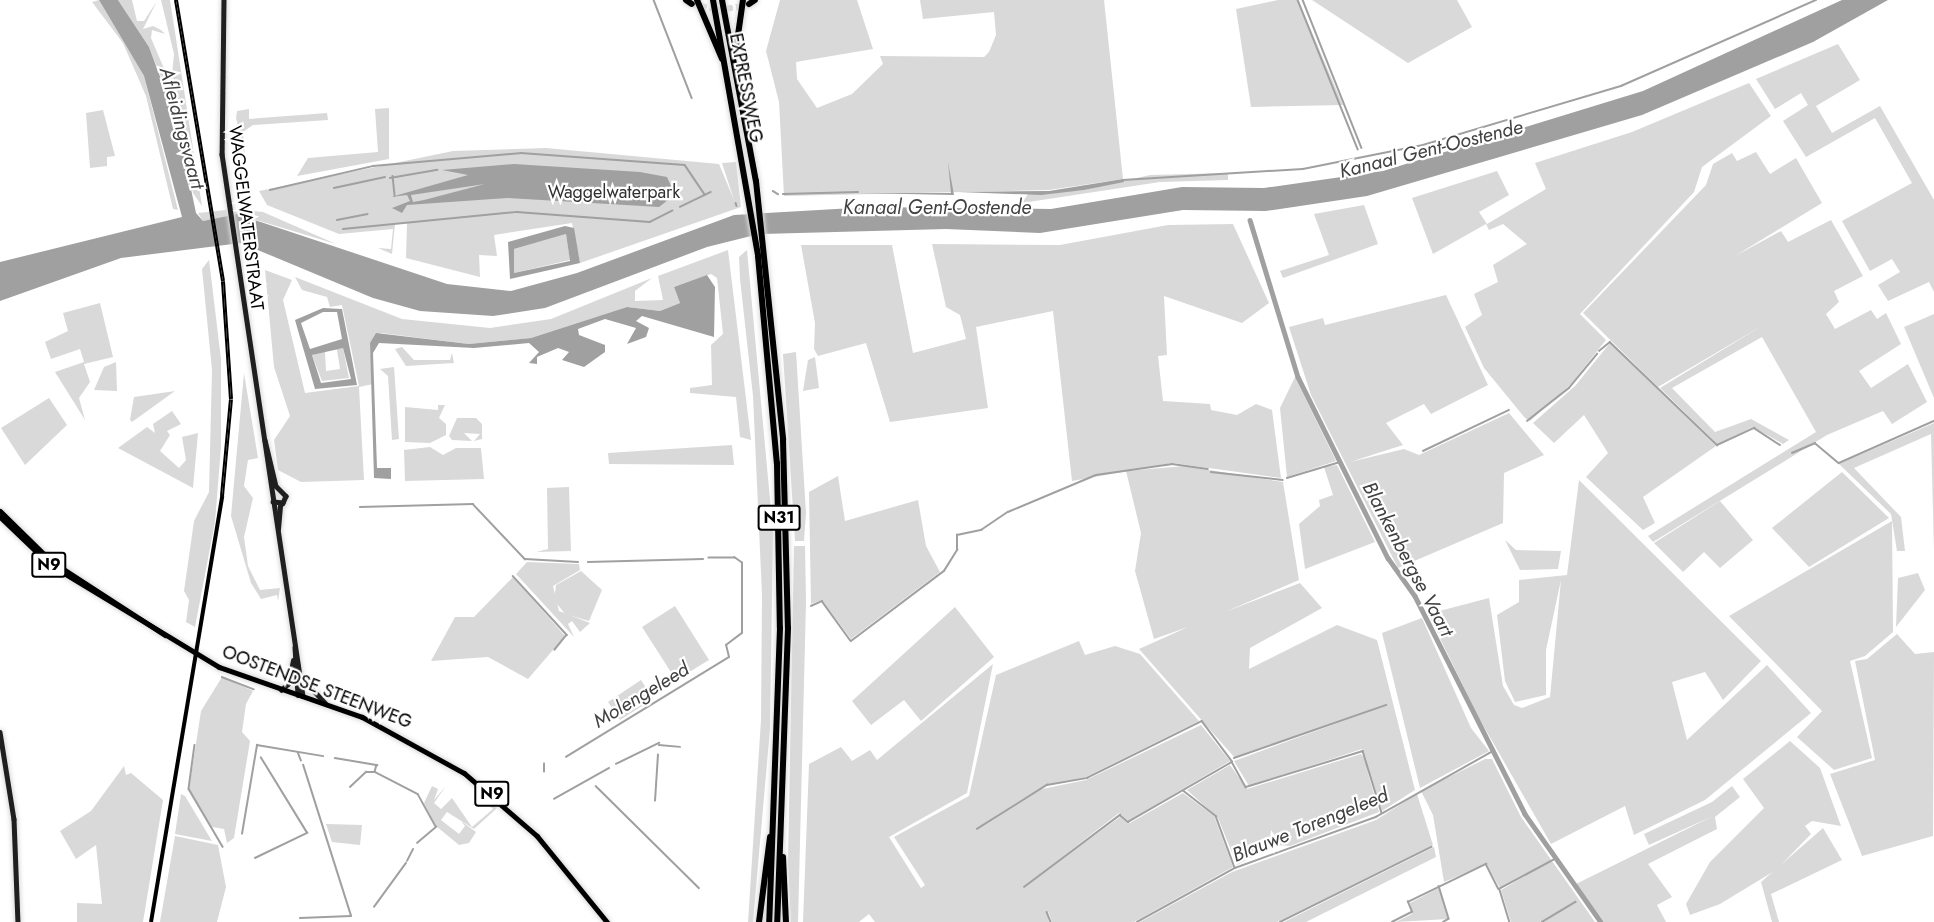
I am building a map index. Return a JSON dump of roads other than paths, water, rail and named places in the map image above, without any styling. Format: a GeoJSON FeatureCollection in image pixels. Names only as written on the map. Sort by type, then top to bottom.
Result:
{"type":"FeatureCollection","features":[{"type":"Feature","properties":{"kind":"highway"},"geometry":{"type":"LineString","coordinates":[[686,0],[695,2],[730,79]]}},
{"type":"Feature","properties":{"kind":"highway","name":"EXPRESSWEG"},"geometry":{"type":"LineString","coordinates":[[713,0],[762,255]]}},
{"type":"Feature","properties":{"kind":"highway","name":"EXPRESSWEG"},"geometry":{"type":"LineString","coordinates":[[722,0],[756,181],[762,255]]}},
{"type":"Feature","properties":{"kind":"highway"},"geometry":{"type":"LineString","coordinates":[[736,68],[735,31],[749,1]]}},
{"type":"Feature","properties":{"kind":"highway","name":"N31"},"geometry":{"type":"LineString","coordinates":[[762,255],[780,524],[769,922]]}},
{"type":"Feature","properties":{"kind":"highway","name":"N31"},"geometry":{"type":"LineString","coordinates":[[762,255],[788,532],[777,922]]}},
{"type":"Feature","properties":{"kind":"highway"},"geometry":{"type":"LineString","coordinates":[[759,922],[773,828]]}},
{"type":"Feature","properties":{"kind":"highway"},"geometry":{"type":"LineString","coordinates":[[780,848],[786,922]]}},
{"type":"Feature","properties":{"kind":"main road","name":"WAGGELWATERSTRAAT"},"geometry":{"type":"LineString","coordinates":[[224,0],[220,123],[226,189],[264,438],[275,491],[273,502],[301,676],[300,696]]}},
{"type":"Feature","properties":{"kind":"main road","name":"WAGGELWATERSTRAAT"},"geometry":{"type":"LineString","coordinates":[[275,491],[286,496],[280,504],[278,531]]}},
{"type":"Feature","properties":{"kind":"main road"},"geometry":{"type":"LineString","coordinates":[[273,502],[280,504]]}},
{"type":"Feature","properties":{"kind":"main road","name":"OOSTENDSE STEENWEG"},"geometry":{"type":"LineString","coordinates":[[0,511],[51,561],[165,635]]}},
{"type":"Feature","properties":{"kind":"main road","name":"OOSTENDSE STEENWEG"},"geometry":{"type":"LineString","coordinates":[[0,517],[49,564],[225,670],[326,704],[400,735],[474,780],[551,850],[606,922]]}},
{"type":"Feature","properties":{"kind":"main road","name":"WAGGELWATERSTRAAT"},"geometry":{"type":"LineString","coordinates":[[295,647],[294,656],[300,696]]}},
{"type":"Feature","properties":{"kind":"main road"},"geometry":{"type":"LineString","coordinates":[[281,690],[288,684],[294,656]]}},
{"type":"Feature","properties":{"kind":"main road"},"geometry":{"type":"LineString","coordinates":[[301,676],[326,704]]}},
{"type":"Feature","properties":{"kind":"main road"},"geometry":{"type":"LineString","coordinates":[[0,732],[14,819],[18,922]]}},
{"type":"Feature","properties":{"kind":"waterway"},"geometry":{"type":"LineString","coordinates":[[654,0],[692,98]]}},
{"type":"Feature","properties":{"kind":"waterway","name":"Kanaal Gent-Oostende"},"geometry":{"type":"LineString","coordinates":[[1298,0],[1358,149]]}},
{"type":"Feature","properties":{"kind":"waterway","name":"Kanaal Gent-Oostende"},"geometry":{"type":"LineString","coordinates":[[1303,0],[1362,148]]}},
{"type":"Feature","properties":{"kind":"waterway","name":"Kanaal Gent-Oostende"},"geometry":{"type":"LineString","coordinates":[[1123,180],[1303,169],[1423,145],[1621,86],[1816,0]]}},
{"type":"Feature","properties":{"kind":"waterway"},"geometry":{"type":"LineString","coordinates":[[270,190],[373,166],[521,153],[685,165],[705,195]]}},
{"type":"Feature","properties":{"kind":"waterway"},"geometry":{"type":"LineString","coordinates":[[390,178],[437,170]]}},
{"type":"Feature","properties":{"kind":"waterway"},"geometry":{"type":"LineString","coordinates":[[393,176],[395,196]]}},
{"type":"Feature","properties":{"kind":"waterway"},"geometry":{"type":"LineString","coordinates":[[334,188],[385,177]]}},
{"type":"Feature","properties":{"kind":"waterway"},"geometry":{"type":"LineString","coordinates":[[773,191],[778,194]]}},
{"type":"Feature","properties":{"kind":"waterway"},"geometry":{"type":"LineString","coordinates":[[680,207],[711,192]]}},
{"type":"Feature","properties":{"kind":"waterway","name":"Kanaal Gent-Oostende"},"geometry":{"type":"LineString","coordinates":[[783,194],[858,192]]}},
{"type":"Feature","properties":{"kind":"waterway"},"geometry":{"type":"LineString","coordinates":[[343,229],[517,212],[650,222],[672,211]]}},
{"type":"Feature","properties":{"kind":"waterway"},"geometry":{"type":"LineString","coordinates":[[337,220],[367,214]]}},
{"type":"Feature","properties":{"kind":"waterway","name":"Blankenbergse Vaart"},"geometry":{"type":"LineString","coordinates":[[1250,220],[1298,377],[1388,558],[1415,596],[1525,814],[1601,922]]}},
{"type":"Feature","properties":{"kind":"waterway"},"geometry":{"type":"LineString","coordinates":[[1599,351],[1610,342],[1717,445],[1754,428],[1780,445]]}},
{"type":"Feature","properties":{"kind":"waterway"},"geometry":{"type":"LineString","coordinates":[[1527,421],[1569,388],[1597,354]]}},
{"type":"Feature","properties":{"kind":"waterway"},"geometry":{"type":"LineString","coordinates":[[1423,451],[1509,410]]}},
{"type":"Feature","properties":{"kind":"waterway"},"geometry":{"type":"LineString","coordinates":[[1792,453],[1815,443],[1839,463],[1934,421]]}},
{"type":"Feature","properties":{"kind":"waterway","name":"Molengeleed"},"geometry":{"type":"LineString","coordinates":[[1287,478],[1340,462]]}},
{"type":"Feature","properties":{"kind":"waterway"},"geometry":{"type":"LineString","coordinates":[[811,606],[822,601],[851,641],[944,571],[957,550],[957,535],[981,530],[1008,512],[1096,475],[1172,464],[1208,469]]}},
{"type":"Feature","properties":{"kind":"waterway","name":"Molengeleed"},"geometry":{"type":"LineString","coordinates":[[1211,472],[1283,480]]}},
{"type":"Feature","properties":{"kind":"waterway"},"geometry":{"type":"LineString","coordinates":[[360,507],[473,504],[525,559],[578,562]]}},
{"type":"Feature","properties":{"kind":"waterway","name":"Molengeleed"},"geometry":{"type":"LineString","coordinates":[[566,757],[729,657],[726,645],[742,633],[742,563],[735,558],[709,558]]}},
{"type":"Feature","properties":{"kind":"waterway"},"geometry":{"type":"LineString","coordinates":[[588,562],[703,559]]}},
{"type":"Feature","properties":{"kind":"waterway"},"geometry":{"type":"LineString","coordinates":[[513,576],[567,635],[555,650]]}},
{"type":"Feature","properties":{"kind":"waterway"},"geometry":{"type":"LineString","coordinates":[[222,677],[254,689]]}},
{"type":"Feature","properties":{"kind":"waterway"},"geometry":{"type":"LineString","coordinates":[[1234,758],[1386,705]]}},
{"type":"Feature","properties":{"kind":"waterway"},"geometry":{"type":"LineString","coordinates":[[977,829],[1047,785],[1087,778],[1202,721],[1232,761]]}},
{"type":"Feature","properties":{"kind":"waterway"},"geometry":{"type":"LineString","coordinates":[[616,764],[659,743]]}},
{"type":"Feature","properties":{"kind":"waterway"},"geometry":{"type":"LineString","coordinates":[[195,745],[189,789],[223,847]]}},
{"type":"Feature","properties":{"kind":"waterway"},"geometry":{"type":"LineString","coordinates":[[242,834],[257,745],[323,756]]}},
{"type":"Feature","properties":{"kind":"waterway"},"geometry":{"type":"LineString","coordinates":[[659,745],[680,747]]}},
{"type":"Feature","properties":{"kind":"waterway"},"geometry":{"type":"LineString","coordinates":[[1024,887],[1120,815],[1128,822],[1232,762],[1246,787],[1363,751],[1382,813]]}},
{"type":"Feature","properties":{"kind":"waterway","name":"Blauwe Torengeleed"},"geometry":{"type":"LineString","coordinates":[[1137,922],[1235,868],[1376,817],[1493,751]]}},
{"type":"Feature","properties":{"kind":"waterway"},"geometry":{"type":"LineString","coordinates":[[298,752],[301,760]]}},
{"type":"Feature","properties":{"kind":"waterway"},"geometry":{"type":"LineString","coordinates":[[655,801],[658,755]]}},
{"type":"Feature","properties":{"kind":"waterway"},"geometry":{"type":"LineString","coordinates":[[255,858],[307,833],[261,758]]}},
{"type":"Feature","properties":{"kind":"waterway"},"geometry":{"type":"LineString","coordinates":[[335,758],[377,765],[375,772]]}},
{"type":"Feature","properties":{"kind":"waterway","name":"Molengeleed"},"geometry":{"type":"LineString","coordinates":[[544,764],[544,772]]}},
{"type":"Feature","properties":{"kind":"waterway"},"geometry":{"type":"LineString","coordinates":[[300,918],[351,916],[303,765]]}},
{"type":"Feature","properties":{"kind":"waterway"},"geometry":{"type":"LineString","coordinates":[[554,799],[609,768]]}},
{"type":"Feature","properties":{"kind":"waterway"},"geometry":{"type":"LineString","coordinates":[[350,787],[366,772],[375,772],[418,794],[436,826]]}},
{"type":"Feature","properties":{"kind":"waterway"},"geometry":{"type":"LineString","coordinates":[[596,786],[699,888]]}},
{"type":"Feature","properties":{"kind":"waterway"},"geometry":{"type":"LineString","coordinates":[[1184,791],[1216,816],[1235,868]]}},
{"type":"Feature","properties":{"kind":"waterway"},"geometry":{"type":"LineString","coordinates":[[417,843],[436,827]]}},
{"type":"Feature","properties":{"kind":"waterway"},"geometry":{"type":"LineString","coordinates":[[1280,922],[1431,847]]}},
{"type":"Feature","properties":{"kind":"waterway"},"geometry":{"type":"LineString","coordinates":[[407,861],[413,849]]}},
{"type":"Feature","properties":{"kind":"waterway"},"geometry":{"type":"LineString","coordinates":[[1392,922],[1412,912],[1408,902],[1486,864],[1499,889],[1555,859]]}},
{"type":"Feature","properties":{"kind":"waterway"},"geometry":{"type":"LineString","coordinates":[[374,907],[406,863]]}},
{"type":"Feature","properties":{"kind":"waterway"},"geometry":{"type":"LineString","coordinates":[[1439,886],[1449,919],[1444,922]]}},
{"type":"Feature","properties":{"kind":"waterway"},"geometry":{"type":"LineString","coordinates":[[1500,890],[1510,922]]}},
{"type":"Feature","properties":{"kind":"waterway"},"geometry":{"type":"LineString","coordinates":[[1542,922],[1575,902]]}},
{"type":"Feature","properties":{"kind":"waterway"},"geometry":{"type":"LineString","coordinates":[[1047,912],[1051,922]]}},
{"type":"Feature","properties":{"kind":"tunnel"},"geometry":{"type":"LineString","coordinates":[[692,4],[718,10],[744,6]]}},
{"type":"Feature","properties":{"kind":"railway"},"geometry":{"type":"LineString","coordinates":[[151,922],[222,496],[231,399],[223,281],[176,0]]}},
{"type":"Feature","properties":{"kind":"water label","name":"Afleidingsvaart"},"geometry":{"type":"Point","coordinates":[182,128]}},
{"type":"Feature","properties":{"kind":"park label","name":"Waggelwaterpark"},"geometry":{"type":"Point","coordinates":[614,192]}}]}
